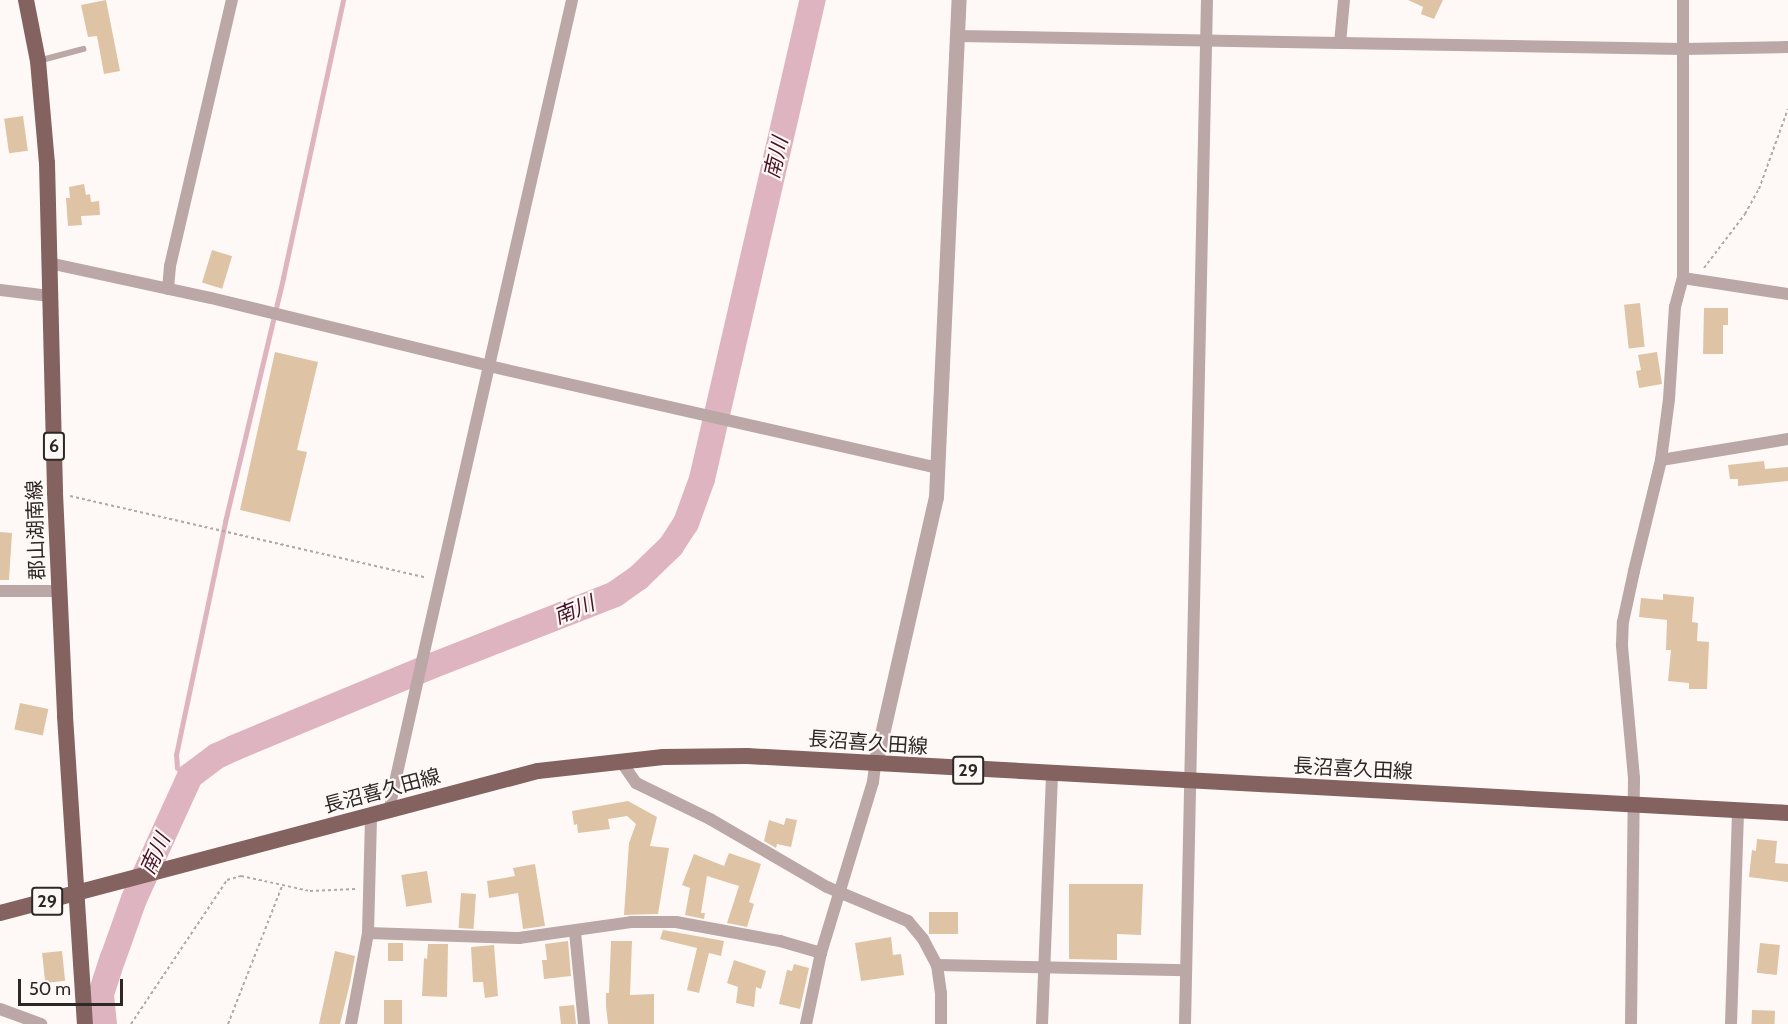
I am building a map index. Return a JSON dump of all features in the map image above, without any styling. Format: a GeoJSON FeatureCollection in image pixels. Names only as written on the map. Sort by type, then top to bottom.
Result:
{"type":"FeatureCollection","features":[{"type":"Feature","properties":{"kind":"main road","name":"郡山湖南線"},"geometry":{"type":"LineString","coordinates":[[26,0],[38,61],[46,152],[60,591],[85,1024]]}},
{"type":"Feature","properties":{"kind":"main road","name":"長沼喜久田線"},"geometry":{"type":"LineString","coordinates":[[0,914],[538,771],[620,760],[712,756],[1788,813]]}},
{"type":"Feature","properties":{"kind":"street"},"geometry":{"type":"LineString","coordinates":[[168,289],[170,266],[232,0]]}},
{"type":"Feature","properties":{"kind":"street"},"geometry":{"type":"LineString","coordinates":[[392,810],[391,800],[572,0]]}},
{"type":"Feature","properties":{"kind":"street"},"geometry":{"type":"LineString","coordinates":[[806,1024],[821,953],[873,782],[932,519],[939,468],[959,0]]}},
{"type":"Feature","properties":{"kind":"street"},"geometry":{"type":"LineString","coordinates":[[1185,1024],[1207,0]]}},
{"type":"Feature","properties":{"kind":"street"},"geometry":{"type":"LineString","coordinates":[[1340,43],[1344,0]]}},
{"type":"Feature","properties":{"kind":"street"},"geometry":{"type":"LineString","coordinates":[[1631,1024],[1634,778],[1623,672],[1623,622],[1661,460],[1669,399],[1675,307],[1689,279],[1683,0]]}},
{"type":"Feature","properties":{"kind":"street"},"geometry":{"type":"LineString","coordinates":[[957,36],[1683,49],[1788,47]]}},
{"type":"Feature","properties":{"kind":"street"},"geometry":{"type":"LineString","coordinates":[[49,263],[939,468]]}},
{"type":"Feature","properties":{"kind":"street"},"geometry":{"type":"LineString","coordinates":[[1689,279],[1788,294]]}},
{"type":"Feature","properties":{"kind":"street"},"geometry":{"type":"LineString","coordinates":[[0,290],[50,296]]}},
{"type":"Feature","properties":{"kind":"street"},"geometry":{"type":"LineString","coordinates":[[1661,460],[1788,439]]}},
{"type":"Feature","properties":{"kind":"street"},"geometry":{"type":"LineString","coordinates":[[0,591],[60,591]]}},
{"type":"Feature","properties":{"kind":"street"},"geometry":{"type":"LineString","coordinates":[[620,760],[636,783],[710,819],[766,854],[840,893],[908,921],[923,939],[937,965],[941,993],[941,1024]]}},
{"type":"Feature","properties":{"kind":"street"},"geometry":{"type":"LineString","coordinates":[[1042,1024],[1052,775]]}},
{"type":"Feature","properties":{"kind":"street"},"geometry":{"type":"LineString","coordinates":[[1731,1024],[1738,810]]}},
{"type":"Feature","properties":{"kind":"street"},"geometry":{"type":"LineString","coordinates":[[351,1024],[368,933],[371,815]]}},
{"type":"Feature","properties":{"kind":"street"},"geometry":{"type":"LineString","coordinates":[[368,933],[519,938],[575,932],[631,922],[676,922],[780,941],[821,953]]}},
{"type":"Feature","properties":{"kind":"street"},"geometry":{"type":"LineString","coordinates":[[575,932],[584,1024]]}},
{"type":"Feature","properties":{"kind":"street"},"geometry":{"type":"LineString","coordinates":[[937,965],[1186,969]]}},
{"type":"Feature","properties":{"kind":"street"},"geometry":{"type":"LineString","coordinates":[[0,1009],[41,1024]]}},
{"type":"Feature","properties":{"kind":"lane"},"geometry":{"type":"LineString","coordinates":[[38,61],[83,49]]}},
{"type":"Feature","properties":{"kind":"path"},"geometry":{"type":"LineString","coordinates":[[1689,279],[1745,214],[1754,198],[1788,109]]}},
{"type":"Feature","properties":{"kind":"path"},"geometry":{"type":"LineString","coordinates":[[56,493],[429,578],[440,584]]}},
{"type":"Feature","properties":{"kind":"path"},"geometry":{"type":"LineString","coordinates":[[131,1024],[227,880],[242,876],[282,886],[324,892],[370,888]]}},
{"type":"Feature","properties":{"kind":"path"},"geometry":{"type":"LineString","coordinates":[[228,1024],[282,886]]}},
{"type":"Feature","properties":{"kind":"building"},"geometry":{"type":"Polygon","coordinates":[[[106,0],[120,71],[104,74],[97,36],[88,37],[81,5],[106,0]]]}},
{"type":"Feature","properties":{"kind":"building"},"geometry":{"type":"Polygon","coordinates":[[[1408,0],[1443,0],[1434,19],[1421,14],[1423,7],[1408,0]]]}},
{"type":"Feature","properties":{"kind":"building"},"geometry":{"type":"Polygon","coordinates":[[[23,116],[28,151],[9,153],[4,119],[23,116]]]}},
{"type":"Feature","properties":{"kind":"building"},"geometry":{"type":"Polygon","coordinates":[[[84,184],[86,195],[90,194],[91,202],[99,201],[100,215],[81,216],[82,225],[68,226],[66,198],[70,198],[69,187],[84,184]]]}},
{"type":"Feature","properties":{"kind":"building"},"geometry":{"type":"Polygon","coordinates":[[[212,250],[232,256],[222,289],[202,283],[212,250]]]}},
{"type":"Feature","properties":{"kind":"building"},"geometry":{"type":"Polygon","coordinates":[[[1640,303],[1645,347],[1629,348],[1624,305],[1640,303]]]}},
{"type":"Feature","properties":{"kind":"building"},"geometry":{"type":"Polygon","coordinates":[[[1704,308],[1728,308],[1728,325],[1723,325],[1723,354],[1703,354],[1704,308]]]}},
{"type":"Feature","properties":{"kind":"building"},"geometry":{"type":"Polygon","coordinates":[[[275,352],[318,362],[297,450],[307,452],[290,522],[240,510],[275,352]]]}},
{"type":"Feature","properties":{"kind":"building"},"geometry":{"type":"Polygon","coordinates":[[[1657,352],[1662,384],[1639,388],[1636,371],[1641,370],[1638,355],[1657,352]]]}},
{"type":"Feature","properties":{"kind":"building"},"geometry":{"type":"Polygon","coordinates":[[[1764,461],[1765,469],[1788,467],[1788,481],[1738,486],[1738,479],[1730,479],[1728,465],[1764,461]]]}},
{"type":"Feature","properties":{"kind":"building"},"geometry":{"type":"Polygon","coordinates":[[[0,532],[12,533],[9,580],[0,580],[0,532]]]}},
{"type":"Feature","properties":{"kind":"building"},"geometry":{"type":"Polygon","coordinates":[[[1663,594],[1694,597],[1692,622],[1698,623],[1697,641],[1709,642],[1707,689],[1689,689],[1689,683],[1668,681],[1671,650],[1666,650],[1667,620],[1639,617],[1641,598],[1663,600],[1663,594]]]}},
{"type":"Feature","properties":{"kind":"building"},"geometry":{"type":"Polygon","coordinates":[[[20,703],[48,709],[43,735],[14,729],[20,703]]]}},
{"type":"Feature","properties":{"kind":"building"},"geometry":{"type":"Polygon","coordinates":[[[628,801],[657,817],[650,846],[669,848],[658,914],[624,915],[629,843],[636,824],[627,816],[608,819],[610,829],[578,833],[577,824],[574,825],[572,811],[628,801]]]}},
{"type":"Feature","properties":{"kind":"building"},"geometry":{"type":"Polygon","coordinates":[[[786,818],[797,820],[791,847],[777,844],[776,848],[764,841],[769,820],[784,825],[786,818]]]}},
{"type":"Feature","properties":{"kind":"building"},"geometry":{"type":"Polygon","coordinates":[[[1757,839],[1777,841],[1775,863],[1788,864],[1788,882],[1749,877],[1752,850],[1756,851],[1757,839]]]}},
{"type":"Feature","properties":{"kind":"building"},"geometry":{"type":"Polygon","coordinates":[[[729,853],[761,864],[749,902],[754,904],[747,927],[727,923],[739,886],[707,876],[701,913],[705,913],[704,919],[685,915],[690,888],[682,885],[694,854],[724,866],[729,853]]]}},
{"type":"Feature","properties":{"kind":"building"},"geometry":{"type":"Polygon","coordinates":[[[535,864],[545,926],[523,929],[518,893],[489,898],[487,881],[515,876],[513,868],[535,864]]]}},
{"type":"Feature","properties":{"kind":"building"},"geometry":{"type":"Polygon","coordinates":[[[427,871],[432,903],[406,907],[401,875],[427,871]]]}},
{"type":"Feature","properties":{"kind":"building"},"geometry":{"type":"Polygon","coordinates":[[[1069,884],[1143,884],[1141,935],[1117,934],[1117,960],[1069,959],[1069,884]]]}},
{"type":"Feature","properties":{"kind":"building"},"geometry":{"type":"Polygon","coordinates":[[[461,893],[476,894],[474,929],[459,928],[461,893]]]}},
{"type":"Feature","properties":{"kind":"building"},"geometry":{"type":"Polygon","coordinates":[[[929,912],[958,912],[958,934],[929,934],[929,912]]]}},
{"type":"Feature","properties":{"kind":"building"},"geometry":{"type":"Polygon","coordinates":[[[663,930],[724,941],[721,956],[709,953],[699,993],[687,990],[697,948],[660,939],[663,930]]]}},
{"type":"Feature","properties":{"kind":"building"},"geometry":{"type":"Polygon","coordinates":[[[891,937],[893,955],[901,954],[904,975],[861,981],[855,943],[891,937]]]}},
{"type":"Feature","properties":{"kind":"building"},"geometry":{"type":"Polygon","coordinates":[[[568,941],[571,976],[544,979],[542,960],[547,960],[545,944],[568,941]]]}},
{"type":"Feature","properties":{"kind":"building"},"geometry":{"type":"Polygon","coordinates":[[[611,941],[632,941],[630,995],[654,994],[654,1024],[608,1024],[606,993],[609,993],[611,941]]]}},
{"type":"Feature","properties":{"kind":"building"},"geometry":{"type":"Polygon","coordinates":[[[388,943],[403,943],[403,961],[388,961],[388,943]]]}},
{"type":"Feature","properties":{"kind":"building"},"geometry":{"type":"Polygon","coordinates":[[[1760,943],[1780,945],[1777,975],[1757,973],[1760,943]]]}},
{"type":"Feature","properties":{"kind":"building"},"geometry":{"type":"Polygon","coordinates":[[[428,944],[448,944],[447,997],[422,996],[424,958],[427,959],[428,944]]]}},
{"type":"Feature","properties":{"kind":"building"},"geometry":{"type":"Polygon","coordinates":[[[494,945],[498,996],[485,998],[483,982],[473,982],[471,947],[494,945]]]}},
{"type":"Feature","properties":{"kind":"building"},"geometry":{"type":"Polygon","coordinates":[[[62,951],[65,981],[45,983],[42,953],[62,951]]]}},
{"type":"Feature","properties":{"kind":"building"},"geometry":{"type":"Polygon","coordinates":[[[335,951],[355,956],[350,983],[340,1024],[319,1024],[335,951]]]}},
{"type":"Feature","properties":{"kind":"building"},"geometry":{"type":"Polygon","coordinates":[[[734,960],[766,971],[761,989],[756,987],[754,1007],[736,1003],[738,987],[727,983],[734,960]]]}},
{"type":"Feature","properties":{"kind":"building"},"geometry":{"type":"Polygon","coordinates":[[[794,964],[809,968],[800,1009],[779,1004],[787,970],[792,971],[794,964]]]}},
{"type":"Feature","properties":{"kind":"building"},"geometry":{"type":"Polygon","coordinates":[[[384,1000],[402,1000],[402,1024],[384,1024],[384,1000]]]}},
{"type":"Feature","properties":{"kind":"building"},"geometry":{"type":"Polygon","coordinates":[[[574,1005],[576,1024],[561,1024],[559,1007],[574,1005]]]}},
{"type":"Feature","properties":{"kind":"building"},"geometry":{"type":"Polygon","coordinates":[[[1752,1010],[1775,1011],[1775,1024],[1752,1024],[1752,1010]]]}},
{"type":"Feature","properties":{"kind":"waterway"},"geometry":{"type":"LineString","coordinates":[[190,776],[177,768],[176,755],[225,522],[283,278],[343,0]]}},
{"type":"Feature","properties":{"kind":"waterway","name":"南川"},"geometry":{"type":"LineString","coordinates":[[104,1024],[101,994],[113,958],[134,899],[190,776],[217,756],[234,748],[429,667],[615,594],[638,578],[671,546],[686,523],[702,479],[813,0]]}}]}
